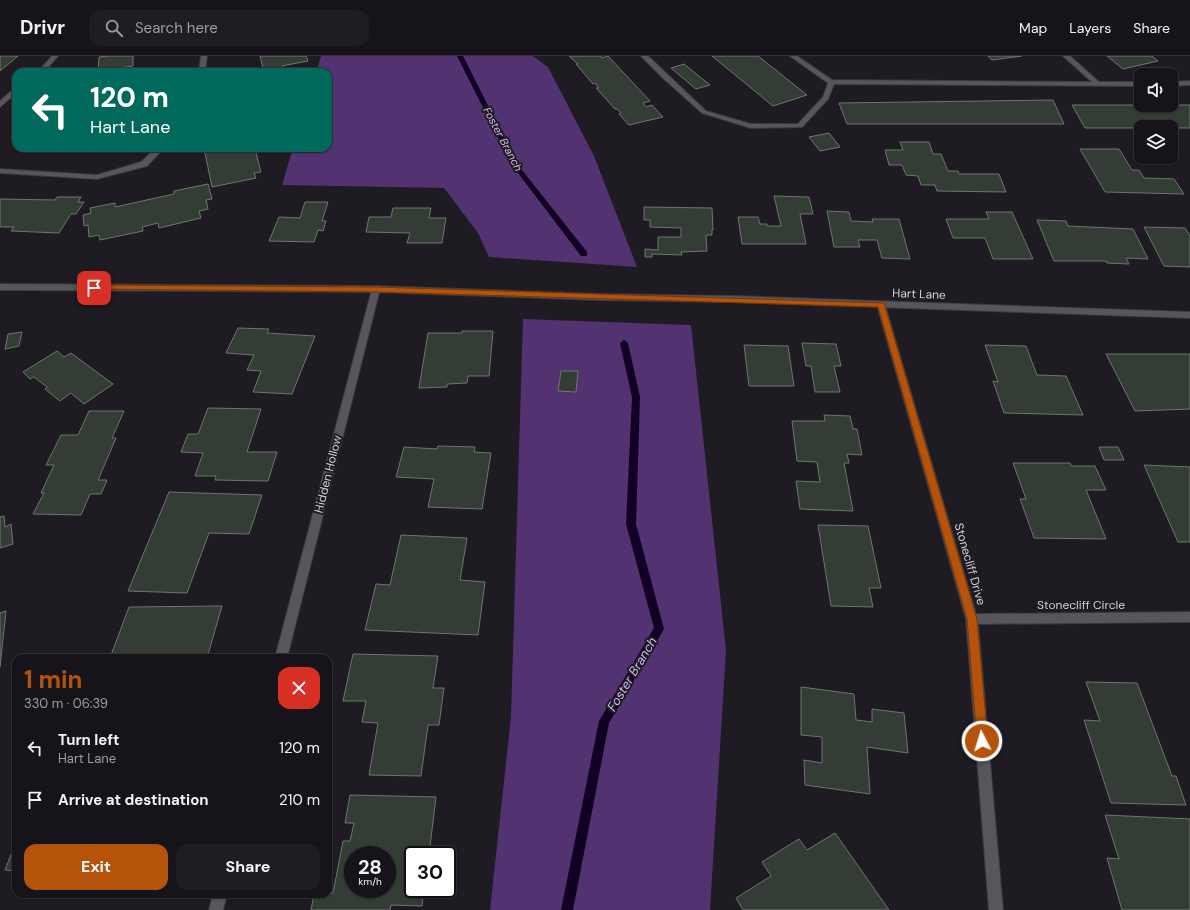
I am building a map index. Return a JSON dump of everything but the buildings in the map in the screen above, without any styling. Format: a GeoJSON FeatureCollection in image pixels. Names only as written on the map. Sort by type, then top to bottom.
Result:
{"type":"FeatureCollection","features":[{"type":"Feature","properties":{"kind":"street"},"geometry":{"type":"LineString","coordinates":[[44,68],[55,56]]}},
{"type":"Feature","properties":{"kind":"street"},"geometry":{"type":"LineString","coordinates":[[202,68],[204,56]]}},
{"type":"Feature","properties":{"kind":"street"},"geometry":{"type":"LineString","coordinates":[[644,56],[704,112],[752,126],[800,126],[826,98],[831,82]]}},
{"type":"Feature","properties":{"kind":"street"},"geometry":{"type":"LineString","coordinates":[[794,56],[831,82],[1134,84]]}},
{"type":"Feature","properties":{"kind":"street"},"geometry":{"type":"LineString","coordinates":[[1066,56],[1098,84]]}},
{"type":"Feature","properties":{"kind":"street"},"geometry":{"type":"LineString","coordinates":[[1178,84],[1190,83]]}},
{"type":"Feature","properties":{"kind":"street"},"geometry":{"type":"LineString","coordinates":[[0,105],[12,93]]}},
{"type":"Feature","properties":{"kind":"street"},"geometry":{"type":"LineString","coordinates":[[0,171],[97,177],[144,164],[156,152]]}},
{"type":"Feature","properties":{"kind":"street","name":"Hart Lane"},"geometry":{"type":"LineString","coordinates":[[0,287],[376,289],[1190,315]]}},
{"type":"Feature","properties":{"kind":"street","name":"Hidden Hollow"},"geometry":{"type":"LineString","coordinates":[[282,654],[376,289]]}},
{"type":"Feature","properties":{"kind":"street","name":"Stonecliff Drive"},"geometry":{"type":"LineString","coordinates":[[881,305],[972,619],[996,910]]}},
{"type":"Feature","properties":{"kind":"street","name":"Stonecliff Circle"},"geometry":{"type":"LineString","coordinates":[[972,619],[1190,617]]}},
{"type":"Feature","properties":{"kind":"street"},"geometry":{"type":"LineString","coordinates":[[216,910],[219,898]]}},
{"type":"Feature","properties":{"kind":"shaded area"},"geometry":{"type":"Polygon","coordinates":[[[321,56],[533,56],[548,67],[594,156],[637,267],[489,257],[478,233],[444,188],[282,185],[292,152],[332,152],[332,68],[317,68],[321,56]]]}},
{"type":"Feature","properties":{"kind":"shaded area"},"geometry":{"type":"Polygon","coordinates":[[[523,319],[691,325],[726,650],[710,910],[490,910],[511,717],[523,319]]]}},
{"type":"Feature","properties":{"kind":"waterway","name":"Foster Branch"},"geometry":{"type":"LineString","coordinates":[[460,56],[515,165],[584,254]]}},
{"type":"Feature","properties":{"kind":"waterway","name":"Foster Branch"},"geometry":{"type":"LineString","coordinates":[[567,910],[604,721],[659,629],[631,524],[636,397],[624,343]]}},
{"type":"Feature","properties":{"kind":"route"},"geometry":{"type":"LineString","coordinates":[[94,288],[376,289],[598,297],[734,299],[881,305],[972,619],[982,741]]}}]}
